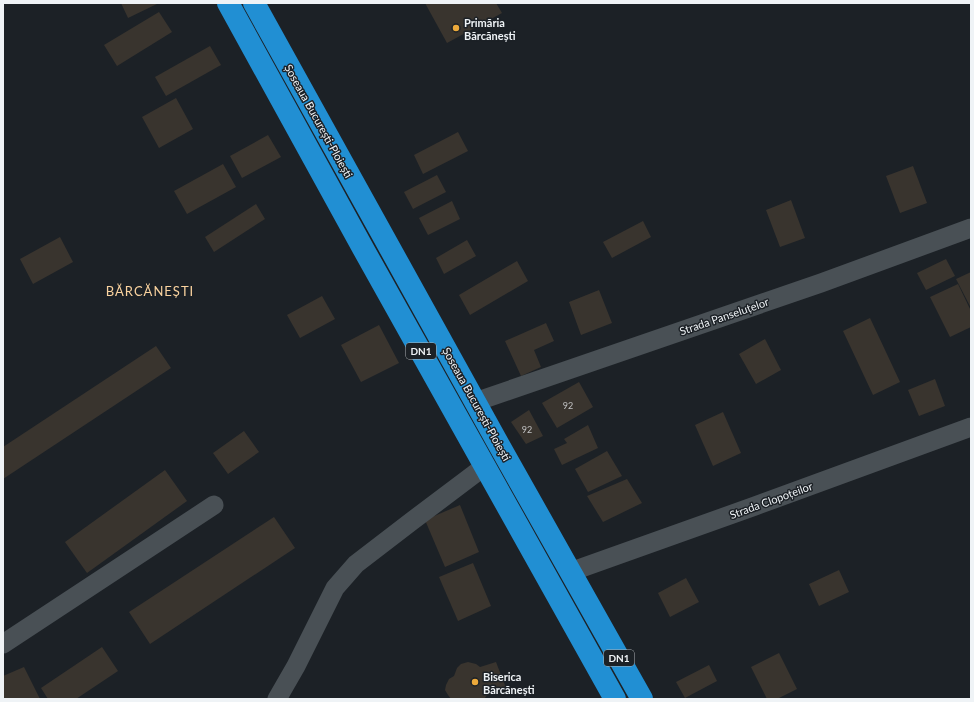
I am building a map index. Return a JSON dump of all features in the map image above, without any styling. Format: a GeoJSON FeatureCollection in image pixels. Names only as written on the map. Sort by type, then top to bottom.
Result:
{"type":"FeatureCollection","features":[{"type":"Feature","properties":{"kind":"highway","name":"Șoseaua București-Ploiești"},"geometry":{"type":"LineString","coordinates":[[228,3],[615,699]]}},
{"type":"Feature","properties":{"kind":"highway","name":"Șoseaua București-Ploiești"},"geometry":{"type":"LineString","coordinates":[[254,3],[475,402],[642,699]]}},
{"type":"Feature","properties":{"kind":"street","name":"Strada Panseluțelor"},"geometry":{"type":"LineString","coordinates":[[475,402],[821,283],[971,228]]}},
{"type":"Feature","properties":{"kind":"street","name":"Strada Clopoțeilor"},"geometry":{"type":"LineString","coordinates":[[570,572],[971,427]]}},
{"type":"Feature","properties":{"kind":"street"},"geometry":{"type":"LineString","coordinates":[[277,699],[296,666],[335,588],[356,564],[485,466]]}},
{"type":"Feature","properties":{"kind":"street"},"geometry":{"type":"LineString","coordinates":[[3,644],[214,504]]}},
{"type":"Feature","properties":{"kind":"building"},"geometry":{"type":"Polygon","coordinates":[[[121,3],[159,3],[128,18],[121,3]]]}},
{"type":"Feature","properties":{"kind":"building","name":"Primăria Bărcănești"},"geometry":{"type":"Polygon","coordinates":[[[425,3],[496,3],[502,13],[447,43],[425,3]]]}},
{"type":"Feature","properties":{"kind":"building"},"geometry":{"type":"Polygon","coordinates":[[[159,12],[172,32],[117,66],[104,45],[159,12]]]}},
{"type":"Feature","properties":{"kind":"building"},"geometry":{"type":"Polygon","coordinates":[[[210,46],[221,65],[166,96],[155,77],[210,46]]]}},
{"type":"Feature","properties":{"kind":"building"},"geometry":{"type":"Polygon","coordinates":[[[176,98],[193,129],[159,148],[142,117],[176,98]]]}},
{"type":"Feature","properties":{"kind":"building"},"geometry":{"type":"Polygon","coordinates":[[[458,132],[468,151],[423,174],[414,155],[458,132]]]}},
{"type":"Feature","properties":{"kind":"building"},"geometry":{"type":"Polygon","coordinates":[[[268,135],[281,157],[242,178],[230,156],[268,135]]]}},
{"type":"Feature","properties":{"kind":"building"},"geometry":{"type":"Polygon","coordinates":[[[223,164],[236,187],[187,214],[174,191],[223,164]]]}},
{"type":"Feature","properties":{"kind":"building"},"geometry":{"type":"Polygon","coordinates":[[[913,166],[927,203],[900,213],[886,176],[913,166]]]}},
{"type":"Feature","properties":{"kind":"building"},"geometry":{"type":"Polygon","coordinates":[[[437,175],[446,192],[413,209],[404,192],[437,175]]]}},
{"type":"Feature","properties":{"kind":"building"},"geometry":{"type":"Polygon","coordinates":[[[791,200],[805,238],[780,247],[766,210],[791,200]]]}},
{"type":"Feature","properties":{"kind":"building"},"geometry":{"type":"Polygon","coordinates":[[[452,201],[460,219],[428,235],[419,218],[452,201]]]}},
{"type":"Feature","properties":{"kind":"building"},"geometry":{"type":"Polygon","coordinates":[[[256,204],[265,219],[214,252],[205,237],[256,204]]]}},
{"type":"Feature","properties":{"kind":"building"},"geometry":{"type":"Polygon","coordinates":[[[643,221],[651,237],[612,258],[603,242],[643,221]]]}},
{"type":"Feature","properties":{"kind":"building"},"geometry":{"type":"Polygon","coordinates":[[[60,237],[73,262],[33,284],[20,259],[60,237]]]}},
{"type":"Feature","properties":{"kind":"building"},"geometry":{"type":"Polygon","coordinates":[[[467,240],[476,256],[444,274],[436,258],[467,240]]]}},
{"type":"Feature","properties":{"kind":"building"},"geometry":{"type":"Polygon","coordinates":[[[946,259],[955,276],[926,290],[917,273],[946,259]]]}},
{"type":"Feature","properties":{"kind":"building"},"geometry":{"type":"Polygon","coordinates":[[[517,261],[528,281],[470,315],[459,295],[517,261]]]}},
{"type":"Feature","properties":{"kind":"building"},"geometry":{"type":"Polygon","coordinates":[[[971,272],[971,308],[956,279],[971,272]]]}},
{"type":"Feature","properties":{"kind":"building"},"geometry":{"type":"Polygon","coordinates":[[[958,284],[971,311],[971,327],[950,337],[930,297],[958,284]]]}},
{"type":"Feature","properties":{"kind":"building"},"geometry":{"type":"Polygon","coordinates":[[[599,290],[612,323],[581,335],[569,302],[599,290]]]}},
{"type":"Feature","properties":{"kind":"building"},"geometry":{"type":"Polygon","coordinates":[[[322,296],[335,319],[300,338],[287,315],[322,296]]]}},
{"type":"Feature","properties":{"kind":"building"},"geometry":{"type":"Polygon","coordinates":[[[870,318],[900,382],[873,395],[843,331],[870,318]]]}},
{"type":"Feature","properties":{"kind":"building"},"geometry":{"type":"Polygon","coordinates":[[[546,323],[554,341],[534,350],[541,367],[521,376],[505,341],[546,323]]]}},
{"type":"Feature","properties":{"kind":"building"},"geometry":{"type":"Polygon","coordinates":[[[379,325],[399,363],[361,382],[341,345],[379,325]]]}},
{"type":"Feature","properties":{"kind":"building"},"geometry":{"type":"Polygon","coordinates":[[[765,339],[781,370],[756,384],[739,354],[765,339]]]}},
{"type":"Feature","properties":{"kind":"building"},"geometry":{"type":"Polygon","coordinates":[[[156,346],[171,368],[3,479],[3,447],[156,346]]]}},
{"type":"Feature","properties":{"kind":"building"},"geometry":{"type":"Polygon","coordinates":[[[935,379],[945,406],[919,416],[908,390],[935,379]]]}},
{"type":"Feature","properties":{"kind":"building"},"geometry":{"type":"Polygon","coordinates":[[[579,382],[593,407],[557,428],[542,403],[579,382]]]}},
{"type":"Feature","properties":{"kind":"building"},"geometry":{"type":"Polygon","coordinates":[[[529,410],[543,436],[526,444],[511,422],[529,410]]]}},
{"type":"Feature","properties":{"kind":"building"},"geometry":{"type":"Polygon","coordinates":[[[723,412],[741,453],[713,466],[695,425],[723,412]]]}},
{"type":"Feature","properties":{"kind":"building"},"geometry":{"type":"Polygon","coordinates":[[[588,425],[598,448],[562,465],[554,449],[567,443],[564,439],[588,425]]]}},
{"type":"Feature","properties":{"kind":"building"},"geometry":{"type":"Polygon","coordinates":[[[244,431],[259,452],[228,474],[213,453],[244,431]]]}},
{"type":"Feature","properties":{"kind":"building"},"geometry":{"type":"Polygon","coordinates":[[[607,451],[622,476],[588,492],[575,469],[607,451]]]}},
{"type":"Feature","properties":{"kind":"building"},"geometry":{"type":"Polygon","coordinates":[[[165,470],[187,501],[87,573],[65,542],[165,470]]]}},
{"type":"Feature","properties":{"kind":"building"},"geometry":{"type":"Polygon","coordinates":[[[627,479],[642,503],[603,522],[587,496],[627,479]]]}},
{"type":"Feature","properties":{"kind":"building"},"geometry":{"type":"Polygon","coordinates":[[[460,505],[479,552],[445,567],[425,520],[460,505]]]}},
{"type":"Feature","properties":{"kind":"building"},"geometry":{"type":"Polygon","coordinates":[[[274,517],[295,548],[150,644],[129,612],[274,517]]]}},
{"type":"Feature","properties":{"kind":"building"},"geometry":{"type":"Polygon","coordinates":[[[473,563],[491,606],[458,621],[439,577],[473,563]]]}},
{"type":"Feature","properties":{"kind":"building"},"geometry":{"type":"Polygon","coordinates":[[[839,570],[849,592],[819,606],[809,584],[839,570]]]}},
{"type":"Feature","properties":{"kind":"building"},"geometry":{"type":"Polygon","coordinates":[[[686,578],[699,602],[670,617],[658,593],[686,578]]]}},
{"type":"Feature","properties":{"kind":"building"},"geometry":{"type":"Polygon","coordinates":[[[102,647],[118,671],[76,699],[48,699],[41,688],[102,647]]]}},
{"type":"Feature","properties":{"kind":"building"},"geometry":{"type":"Polygon","coordinates":[[[779,653],[797,689],[777,699],[767,699],[751,667],[779,653]]]}},
{"type":"Feature","properties":{"kind":"building","name":"Biserica Bărcănești"},"geometry":{"type":"Polygon","coordinates":[[[468,662],[476,664],[480,667],[496,662],[506,688],[488,694],[484,699],[451,699],[445,690],[446,685],[449,679],[454,676],[457,668],[461,664],[468,662]]]}},
{"type":"Feature","properties":{"kind":"building"},"geometry":{"type":"Polygon","coordinates":[[[709,665],[717,681],[685,698],[676,682],[709,665]]]}},
{"type":"Feature","properties":{"kind":"building"},"geometry":{"type":"Polygon","coordinates":[[[24,667],[40,699],[4,699],[3,676],[24,667]]]}},
{"type":"Feature","properties":{"kind":"place","name":"Primăria Bărcănești"},"geometry":{"type":"Point","coordinates":[456,28]}},
{"type":"Feature","properties":{"kind":"place","name":"Biserica Bărcănești"},"geometry":{"type":"Point","coordinates":[475,682]}},
{"type":"Feature","properties":{"kind":"district","name":"BĂRCĂNEȘTI"},"geometry":{"type":"Point","coordinates":[150,291]}}]}
